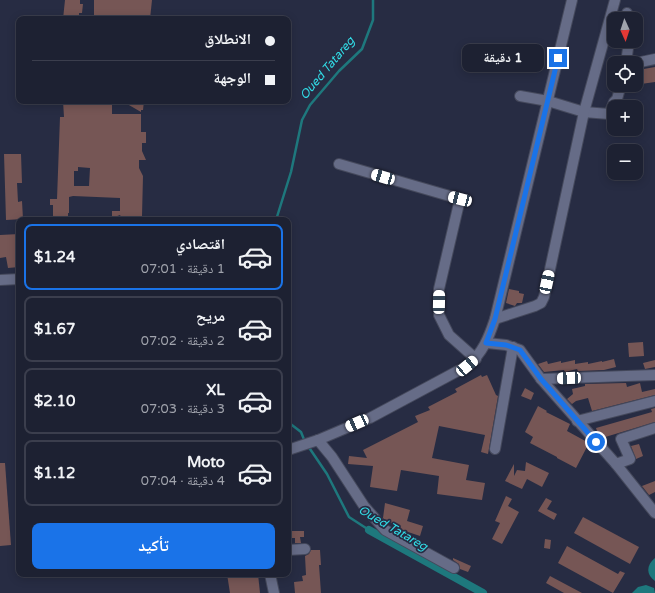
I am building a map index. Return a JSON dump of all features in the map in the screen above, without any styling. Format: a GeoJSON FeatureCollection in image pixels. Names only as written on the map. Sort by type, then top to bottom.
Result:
{"type":"FeatureCollection","features":[{"type":"Feature","properties":{"kind":"street"},"geometry":{"type":"LineString","coordinates":[[291,449],[318,440],[370,418],[467,366],[476,359],[486,343],[495,319],[572,0]]}},
{"type":"Feature","properties":{"kind":"street"},"geometry":{"type":"LineString","coordinates":[[495,319],[535,306],[541,302],[544,297],[584,112],[615,0]]}},
{"type":"Feature","properties":{"kind":"street"},"geometry":{"type":"LineString","coordinates":[[643,62],[655,59]]}},
{"type":"Feature","properties":{"kind":"street"},"geometry":{"type":"LineString","coordinates":[[520,96],[548,101],[584,112],[609,114],[619,92]]}},
{"type":"Feature","properties":{"kind":"street"},"geometry":{"type":"LineString","coordinates":[[339,164],[460,199],[439,289],[439,315],[449,335],[476,359]]}},
{"type":"Feature","properties":{"kind":"street"},"geometry":{"type":"LineString","coordinates":[[0,280],[16,279]]}},
{"type":"Feature","properties":{"kind":"street"},"geometry":{"type":"LineString","coordinates":[[486,343],[506,345],[520,350],[541,379],[616,464],[655,513]]}},
{"type":"Feature","properties":{"kind":"street"},"geometry":{"type":"LineString","coordinates":[[495,449],[513,347]]}},
{"type":"Feature","properties":{"kind":"street"},"geometry":{"type":"LineString","coordinates":[[541,379],[655,375]]}},
{"type":"Feature","properties":{"kind":"street"},"geometry":{"type":"LineString","coordinates":[[577,421],[655,401]]}},
{"type":"Feature","properties":{"kind":"street"},"geometry":{"type":"LineString","coordinates":[[616,464],[630,459],[621,439],[655,428]]}},
{"type":"Feature","properties":{"kind":"street"},"geometry":{"type":"LineString","coordinates":[[318,440],[332,457],[364,506],[385,530],[454,568]]}},
{"type":"Feature","properties":{"kind":"street"},"geometry":{"type":"LineString","coordinates":[[291,550],[305,549]]}},
{"type":"Feature","properties":{"kind":"street"},"geometry":{"type":"LineString","coordinates":[[271,577],[274,593]]}},
{"type":"Feature","properties":{"kind":"shaded area"},"geometry":{"type":"Polygon","coordinates":[[[655,558],[655,581],[650,576],[648,570],[650,564],[655,558]]]}},
{"type":"Feature","properties":{"kind":"shaded area"},"geometry":{"type":"Polygon","coordinates":[[[646,585],[654,588],[655,593],[632,593],[638,587],[646,585]]]}},
{"type":"Feature","properties":{"kind":"building"},"geometry":{"type":"Polygon","coordinates":[[[65,0],[80,0],[80,4],[83,4],[82,13],[79,13],[79,16],[63,16],[65,0]]]}},
{"type":"Feature","properties":{"kind":"building"},"geometry":{"type":"Polygon","coordinates":[[[94,0],[152,0],[150,16],[94,16],[94,0]]]}},
{"type":"Feature","properties":{"kind":"building"},"geometry":{"type":"Polygon","coordinates":[[[655,67],[655,82],[643,84],[643,69],[655,67]]]}},
{"type":"Feature","properties":{"kind":"building"},"geometry":{"type":"Polygon","coordinates":[[[63,104],[112,104],[112,114],[141,114],[141,132],[146,132],[146,143],[142,143],[142,151],[146,160],[139,160],[139,168],[143,176],[142,217],[121,217],[120,215],[112,217],[112,211],[120,211],[120,198],[73,196],[69,197],[68,217],[53,217],[53,205],[50,205],[50,199],[57,199],[60,117],[64,117],[63,104]],[[78,167],[78,171],[74,171],[74,186],[89,186],[90,168],[78,167]]]}},
{"type":"Feature","properties":{"kind":"building"},"geometry":{"type":"Polygon","coordinates":[[[127,104],[144,104],[143,110],[141,110],[141,112],[127,104]]]}},
{"type":"Feature","properties":{"kind":"building"},"geometry":{"type":"Polygon","coordinates":[[[4,154],[21,154],[22,183],[17,183],[18,202],[22,201],[23,217],[16,217],[16,219],[6,220],[4,154]]]}},
{"type":"Feature","properties":{"kind":"building"},"geometry":{"type":"Polygon","coordinates":[[[16,234],[16,267],[8,268],[6,257],[0,258],[0,235],[16,234]]]}},
{"type":"Feature","properties":{"kind":"building"},"geometry":{"type":"Polygon","coordinates":[[[509,289],[519,291],[519,293],[524,294],[522,303],[517,303],[515,306],[506,303],[509,289]]]}},
{"type":"Feature","properties":{"kind":"building"},"geometry":{"type":"Polygon","coordinates":[[[643,342],[644,356],[629,357],[628,343],[643,342]]]}},
{"type":"Feature","properties":{"kind":"building"},"geometry":{"type":"Polygon","coordinates":[[[614,359],[616,367],[604,370],[578,371],[577,369],[565,372],[564,370],[544,372],[538,364],[547,361],[548,364],[575,360],[575,364],[588,362],[588,364],[614,359]]]}},
{"type":"Feature","properties":{"kind":"building"},"geometry":{"type":"Polygon","coordinates":[[[655,360],[655,367],[645,369],[643,363],[655,360]]]}},
{"type":"Feature","properties":{"kind":"building"},"geometry":{"type":"Polygon","coordinates":[[[481,375],[482,377],[487,375],[496,395],[498,396],[488,454],[481,452],[485,435],[439,426],[432,458],[469,465],[466,480],[485,483],[482,500],[437,494],[439,476],[401,470],[397,491],[370,487],[373,466],[348,464],[349,456],[367,458],[363,450],[418,422],[415,416],[430,410],[428,407],[457,392],[455,389],[481,375]]]}},
{"type":"Feature","properties":{"kind":"building"},"geometry":{"type":"Polygon","coordinates":[[[626,383],[627,387],[640,383],[642,392],[655,389],[655,395],[592,411],[588,398],[576,401],[572,404],[567,399],[573,394],[572,389],[585,386],[585,384],[626,383]]]}},
{"type":"Feature","properties":{"kind":"building"},"geometry":{"type":"Polygon","coordinates":[[[525,388],[534,393],[531,400],[521,396],[525,388]]]}},
{"type":"Feature","properties":{"kind":"building"},"geometry":{"type":"Polygon","coordinates":[[[538,406],[547,411],[546,412],[570,424],[567,431],[589,443],[576,468],[530,443],[533,437],[525,432],[538,406]]]}},
{"type":"Feature","properties":{"kind":"building"},"geometry":{"type":"Polygon","coordinates":[[[655,408],[655,422],[602,438],[598,434],[596,428],[652,412],[651,409],[655,408]]]}},
{"type":"Feature","properties":{"kind":"building"},"geometry":{"type":"Polygon","coordinates":[[[639,444],[643,456],[636,459],[631,446],[639,444]]]}},
{"type":"Feature","properties":{"kind":"building"},"geometry":{"type":"Polygon","coordinates":[[[526,462],[549,473],[542,487],[527,479],[522,489],[505,481],[514,464],[514,476],[517,470],[525,471],[526,462]]]}},
{"type":"Feature","properties":{"kind":"building"},"geometry":{"type":"Polygon","coordinates":[[[0,463],[5,463],[11,545],[0,546],[0,463]]]}},
{"type":"Feature","properties":{"kind":"building"},"geometry":{"type":"Polygon","coordinates":[[[655,481],[655,492],[649,495],[642,486],[655,481]]]}},
{"type":"Feature","properties":{"kind":"building"},"geometry":{"type":"Polygon","coordinates":[[[506,496],[512,499],[508,506],[519,512],[502,544],[492,539],[500,523],[495,521],[506,496]]]}},
{"type":"Feature","properties":{"kind":"building"},"geometry":{"type":"Polygon","coordinates":[[[546,498],[552,501],[547,509],[557,514],[554,520],[538,511],[546,498]]]}},
{"type":"Feature","properties":{"kind":"building"},"geometry":{"type":"Polygon","coordinates":[[[385,503],[410,510],[407,521],[423,526],[420,536],[405,531],[403,533],[393,527],[394,524],[387,522],[383,518],[385,503]]]}},
{"type":"Feature","properties":{"kind":"building"},"geometry":{"type":"Polygon","coordinates":[[[583,517],[639,547],[630,564],[574,533],[583,517]]]}},
{"type":"Feature","properties":{"kind":"building"},"geometry":{"type":"Polygon","coordinates":[[[291,531],[304,531],[304,537],[300,537],[301,543],[295,543],[295,538],[291,538],[291,531]]]}},
{"type":"Feature","properties":{"kind":"building"},"geometry":{"type":"Polygon","coordinates":[[[545,539],[551,540],[550,549],[544,548],[545,539]]]}},
{"type":"Feature","properties":{"kind":"building"},"geometry":{"type":"Polygon","coordinates":[[[567,546],[618,574],[620,571],[625,573],[613,593],[558,563],[567,546]]]}},
{"type":"Feature","properties":{"kind":"building"},"geometry":{"type":"Polygon","coordinates":[[[311,550],[320,550],[321,565],[319,565],[321,593],[295,593],[294,582],[303,581],[302,576],[306,575],[305,556],[309,554],[311,550]]]}},
{"type":"Feature","properties":{"kind":"building"},"geometry":{"type":"Polygon","coordinates":[[[453,558],[471,566],[468,572],[460,569],[459,564],[453,560],[453,558]]]}},
{"type":"Feature","properties":{"kind":"building"},"geometry":{"type":"Polygon","coordinates":[[[550,576],[582,593],[564,593],[546,583],[550,576]]]}},
{"type":"Feature","properties":{"kind":"building"},"geometry":{"type":"Polygon","coordinates":[[[227,577],[258,577],[260,593],[230,593],[227,577]]]}},
{"type":"Feature","properties":{"kind":"waterway","name":"Oued Tatareg"},"geometry":{"type":"LineString","coordinates":[[277,217],[291,172],[302,120],[310,105],[339,71],[362,49],[373,20],[373,0]]}},
{"type":"Feature","properties":{"kind":"waterway","name":"Oued Tatareg"},"geometry":{"type":"LineString","coordinates":[[291,424],[301,432],[305,442]]}},
{"type":"Feature","properties":{"kind":"waterway","name":"Oued Tatareg"},"geometry":{"type":"LineString","coordinates":[[308,446],[327,474],[349,517],[369,530]]}},
{"type":"Feature","properties":{"kind":"waterway","name":"Oued Tatareg"},"geometry":{"type":"LineString","coordinates":[[369,530],[483,593]]}},
{"type":"Feature","properties":{"kind":"route"},"geometry":{"type":"LineString","coordinates":[[558,58],[495,319],[486,343],[506,345],[520,350],[541,379],[596,442]]}}]}
